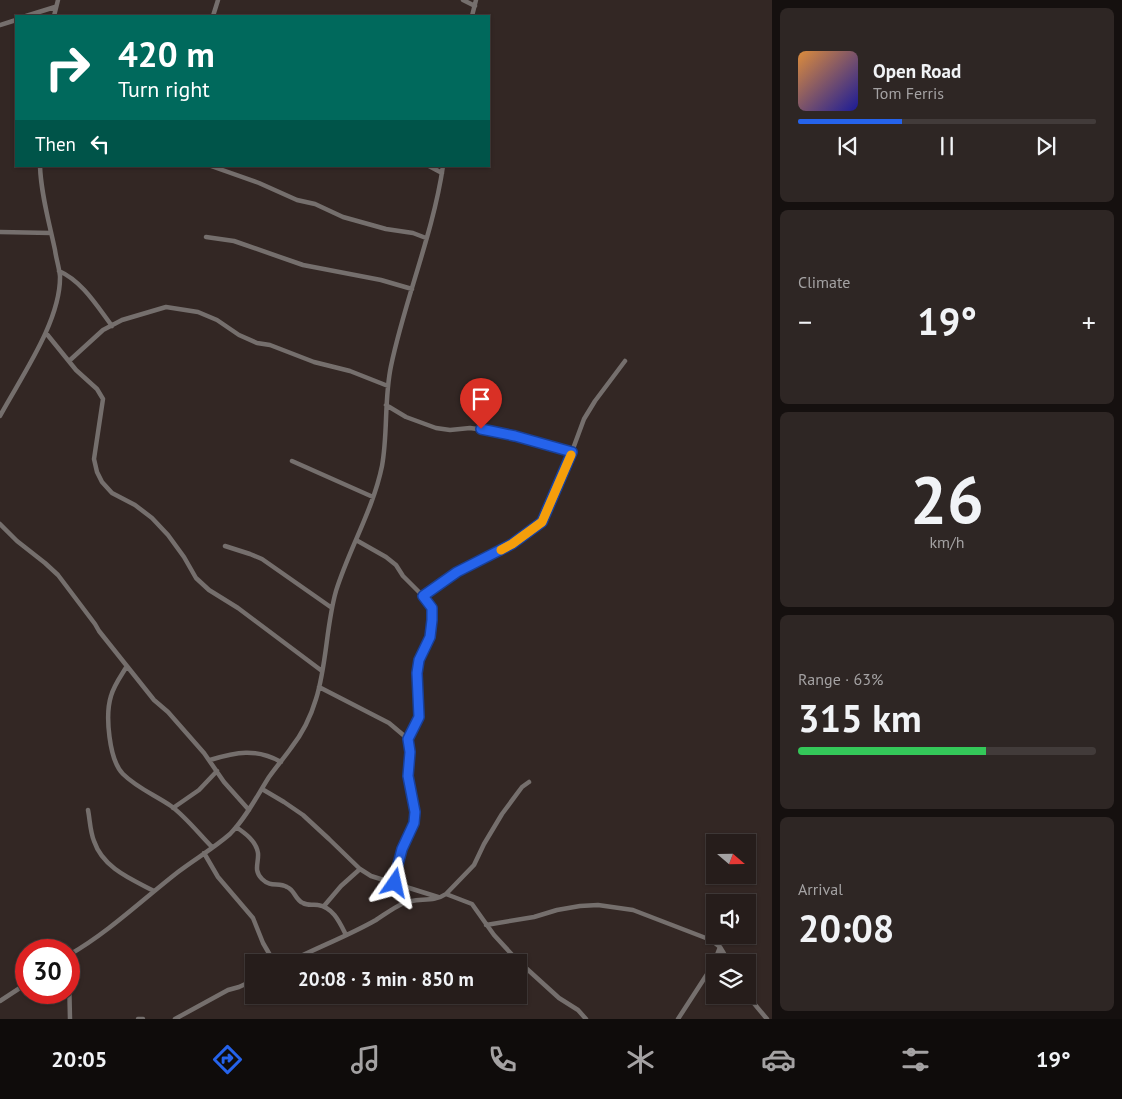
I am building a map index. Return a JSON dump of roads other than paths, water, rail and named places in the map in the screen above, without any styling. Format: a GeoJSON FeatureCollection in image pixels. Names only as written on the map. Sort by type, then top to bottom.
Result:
{"type":"FeatureCollection","features":[{"type":"Feature","properties":{"kind":"street"},"geometry":{"type":"LineString","coordinates":[[54,15],[58,0]]}},
{"type":"Feature","properties":{"kind":"street"},"geometry":{"type":"LineString","coordinates":[[213,15],[218,0]]}},
{"type":"Feature","properties":{"kind":"street"},"geometry":{"type":"LineString","coordinates":[[463,0],[475,6]]}},
{"type":"Feature","properties":{"kind":"street"},"geometry":{"type":"LineString","coordinates":[[472,15],[476,0]]}},
{"type":"Feature","properties":{"kind":"street"},"geometry":{"type":"LineString","coordinates":[[29,15],[55,7]]}},
{"type":"Feature","properties":{"kind":"street"},"geometry":{"type":"LineString","coordinates":[[0,24],[15,20]]}},
{"type":"Feature","properties":{"kind":"street"},"geometry":{"type":"LineString","coordinates":[[0,416],[46,333],[55,312],[58,296],[59,270],[40,179],[40,167]]}},
{"type":"Feature","properties":{"kind":"street"},"geometry":{"type":"LineString","coordinates":[[214,167],[259,183],[297,200],[315,204],[344,217],[386,229],[413,233],[426,238]]}},
{"type":"Feature","properties":{"kind":"street"},"geometry":{"type":"LineString","coordinates":[[431,167],[442,173]]}},
{"type":"Feature","properties":{"kind":"street"},"geometry":{"type":"LineString","coordinates":[[80,948],[112,926],[154,891],[229,834],[248,810],[302,731],[312,709],[319,686],[332,608],[344,567],[373,497],[382,464],[388,386],[394,352],[426,238],[443,167]]}},
{"type":"Feature","properties":{"kind":"street"},"geometry":{"type":"LineString","coordinates":[[0,232],[51,233]]}},
{"type":"Feature","properties":{"kind":"street"},"geometry":{"type":"LineString","coordinates":[[206,237],[234,241],[303,265],[381,280],[412,289]]}},
{"type":"Feature","properties":{"kind":"street"},"geometry":{"type":"LineString","coordinates":[[59,270],[79,284],[112,326]]}},
{"type":"Feature","properties":{"kind":"street"},"geometry":{"type":"LineString","coordinates":[[69,361],[103,330],[122,320],[166,307],[198,312],[217,320],[239,335],[257,343],[270,345],[314,362],[350,371],[388,386]]}},
{"type":"Feature","properties":{"kind":"street"},"geometry":{"type":"LineString","coordinates":[[46,333],[69,361],[97,389],[103,400],[94,459],[102,482],[112,493],[135,505],[152,518],[174,542],[196,578],[208,590],[238,608],[322,670]]}},
{"type":"Feature","properties":{"kind":"street"},"geometry":{"type":"LineString","coordinates":[[423,596],[457,572],[512,544],[542,522],[584,419],[599,395],[625,361]]}},
{"type":"Feature","properties":{"kind":"street"},"geometry":{"type":"LineString","coordinates":[[386,405],[406,417],[436,428],[450,430],[470,428],[492,431],[534,440],[572,452]]}},
{"type":"Feature","properties":{"kind":"street"},"geometry":{"type":"LineString","coordinates":[[292,461],[373,497]]}},
{"type":"Feature","properties":{"kind":"street"},"geometry":{"type":"LineString","coordinates":[[0,524],[17,541],[58,575],[96,624],[98,630],[154,700],[168,712],[210,760],[248,810]]}},
{"type":"Feature","properties":{"kind":"street"},"geometry":{"type":"LineString","coordinates":[[356,540],[396,565],[403,576],[432,608],[430,637],[419,660],[417,673],[419,717],[408,739],[410,752],[408,776],[415,812],[414,823],[402,849],[395,883]]}},
{"type":"Feature","properties":{"kind":"street"},"geometry":{"type":"LineString","coordinates":[[225,546],[262,559],[332,608]]}},
{"type":"Feature","properties":{"kind":"street"},"geometry":{"type":"LineString","coordinates":[[127,666],[115,684],[108,711],[109,730],[118,767],[133,782],[173,808],[212,847]]}},
{"type":"Feature","properties":{"kind":"street"},"geometry":{"type":"LineString","coordinates":[[319,686],[389,723],[408,739]]}},
{"type":"Feature","properties":{"kind":"street"},"geometry":{"type":"LineString","coordinates":[[210,760],[230,754],[252,752],[268,755],[281,762]]}},
{"type":"Feature","properties":{"kind":"street"},"geometry":{"type":"LineString","coordinates":[[173,808],[199,790],[217,771]]}},
{"type":"Feature","properties":{"kind":"street"},"geometry":{"type":"LineString","coordinates":[[305,954],[375,920],[402,903],[411,900],[440,898],[446,894],[474,865],[502,814],[522,787],[529,782]]}},
{"type":"Feature","properties":{"kind":"street"},"geometry":{"type":"LineString","coordinates":[[262,789],[303,815],[360,869],[372,876],[440,898]]}},
{"type":"Feature","properties":{"kind":"street"},"geometry":{"type":"LineString","coordinates":[[88,810],[94,840],[102,857],[112,868],[154,891]]}},
{"type":"Feature","properties":{"kind":"street"},"geometry":{"type":"LineString","coordinates":[[236,826],[253,842],[258,852],[256,866],[262,879],[273,885],[288,887],[300,902],[324,906],[334,914],[346,934]]}},
{"type":"Feature","properties":{"kind":"street"},"geometry":{"type":"LineString","coordinates":[[204,853],[218,877],[245,906],[253,918],[269,954]]}},
{"type":"Feature","properties":{"kind":"street"},"geometry":{"type":"LineString","coordinates":[[324,906],[341,886],[360,869]]}},
{"type":"Feature","properties":{"kind":"street"},"geometry":{"type":"LineString","coordinates":[[446,894],[472,904],[486,925],[516,959],[559,998],[578,1010],[586,1019]]}},
{"type":"Feature","properties":{"kind":"street"},"geometry":{"type":"LineString","coordinates":[[486,925],[534,917],[580,906],[598,905],[633,910],[711,940],[720,947],[724,954]]}},
{"type":"Feature","properties":{"kind":"street"},"geometry":{"type":"LineString","coordinates":[[678,1019],[713,965],[720,947]]}},
{"type":"Feature","properties":{"kind":"street"},"geometry":{"type":"LineString","coordinates":[[175,1019],[228,990],[245,985]]}},
{"type":"Feature","properties":{"kind":"street"},"geometry":{"type":"LineString","coordinates":[[0,1001],[15,991]]}},
{"type":"Feature","properties":{"kind":"street"},"geometry":{"type":"LineString","coordinates":[[70,1004],[70,1019]]}},
{"type":"Feature","properties":{"kind":"street"},"geometry":{"type":"LineString","coordinates":[[754,1004],[767,1019]]}},
{"type":"Feature","properties":{"kind":"street"},"geometry":{"type":"LineString","coordinates":[[138,1019],[143,1019]]}}]}
